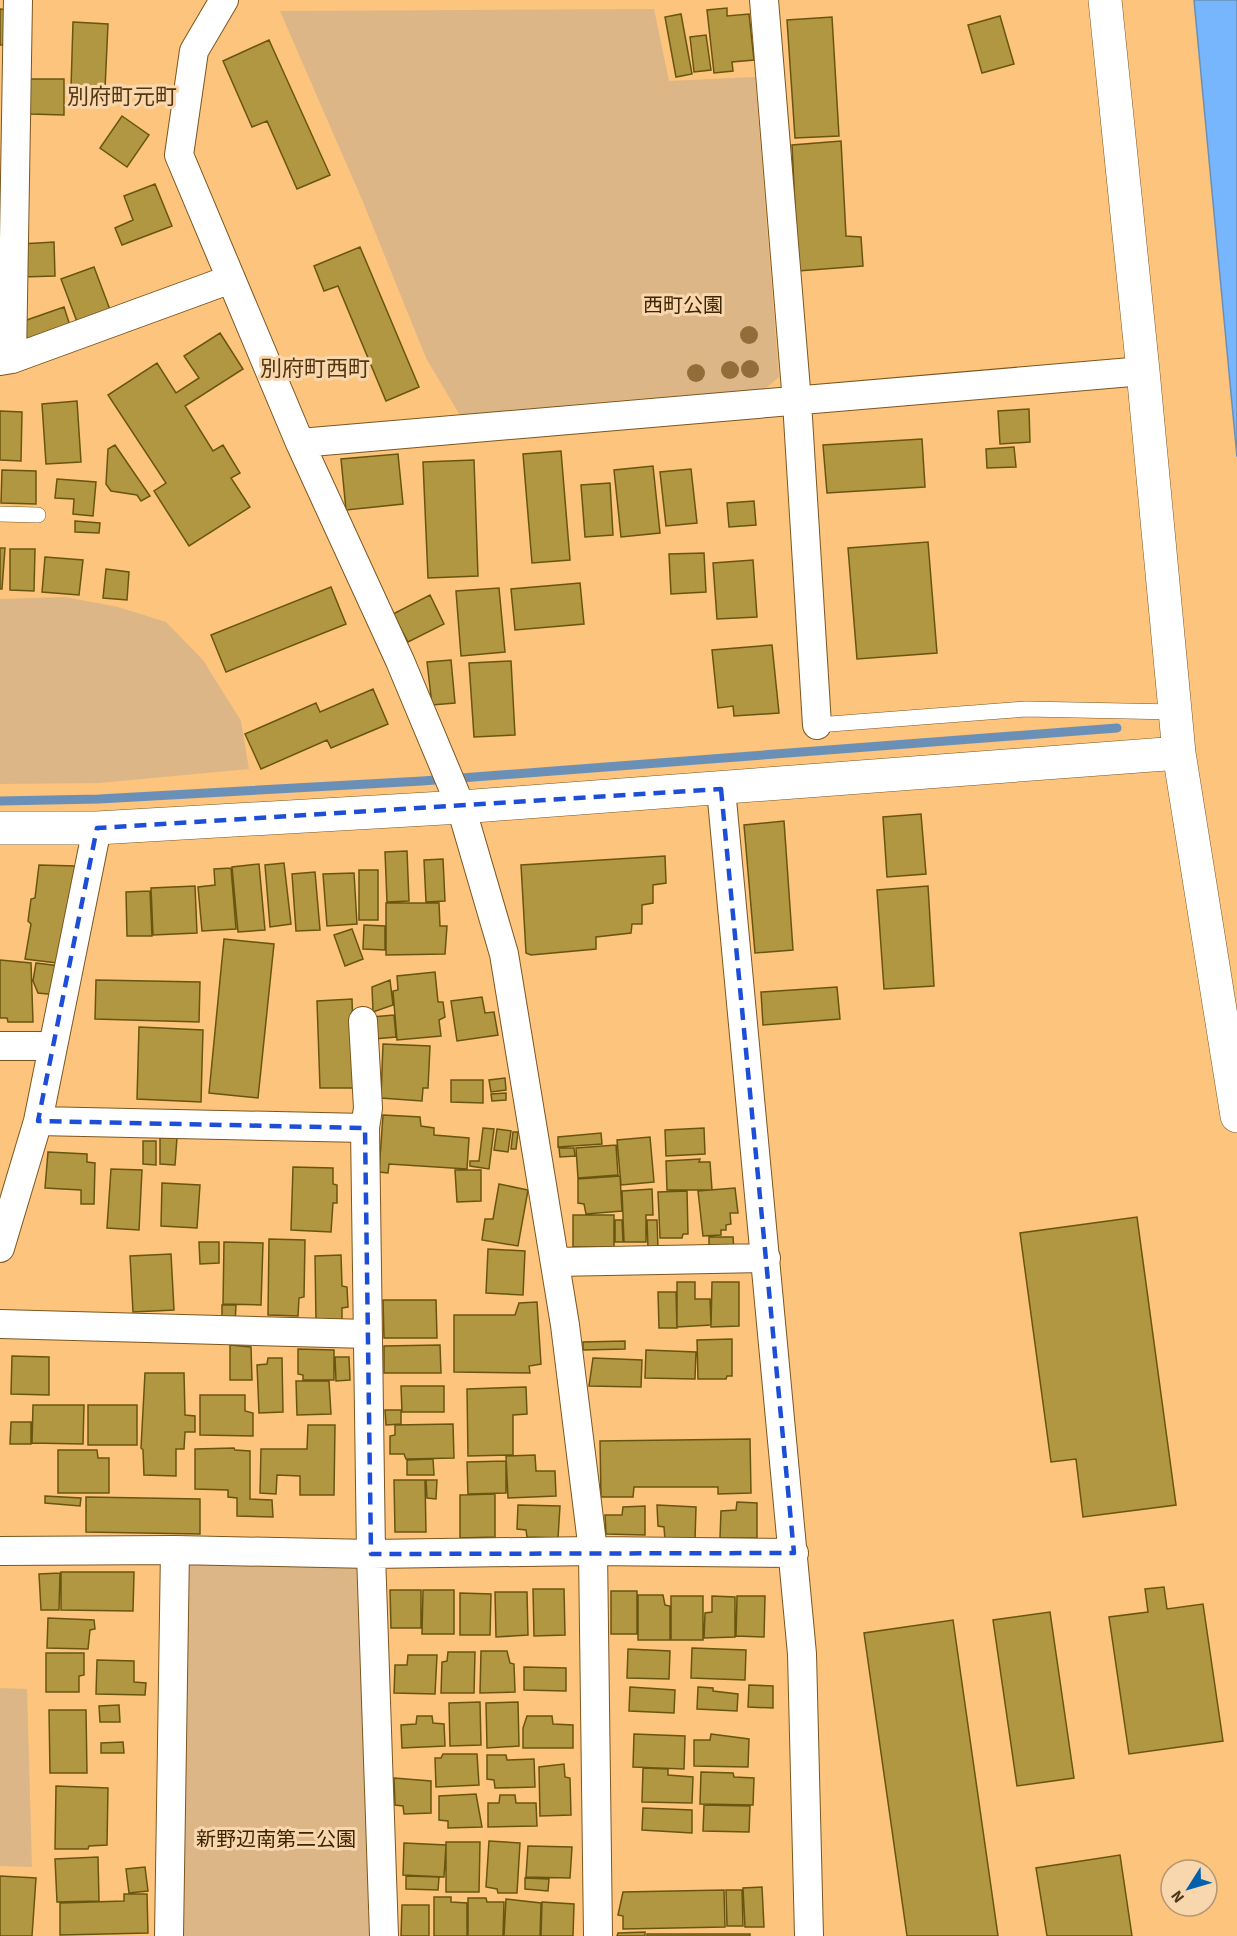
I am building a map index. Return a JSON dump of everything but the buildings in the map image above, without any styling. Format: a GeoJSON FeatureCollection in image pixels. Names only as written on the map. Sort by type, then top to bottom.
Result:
{"type":"FeatureCollection","features":[{"type":"Feature","properties":{"kind":"street"},"geometry":{"type":"LineString","coordinates":[[18,0],[6,360],[231,279]]}},
{"type":"Feature","properties":{"kind":"street"},"geometry":{"type":"LineString","coordinates":[[224,0],[194,51],[179,155],[300,443],[399,661],[461,807],[504,954],[565,1325],[593,1551],[598,1936]]}},
{"type":"Feature","properties":{"kind":"street"},"geometry":{"type":"LineString","coordinates":[[764,0],[797,402],[817,725]]}},
{"type":"Feature","properties":{"kind":"street"},"geometry":{"type":"LineString","coordinates":[[1105,0],[1179,753],[1237,1116]]}},
{"type":"Feature","properties":{"kind":"street"},"geometry":{"type":"LineString","coordinates":[[300,443],[1143,371]]}},
{"type":"Feature","properties":{"kind":"street"},"geometry":{"type":"LineString","coordinates":[[0,828],[97,828],[461,807],[1179,753]]}},
{"type":"Feature","properties":{"kind":"street"},"geometry":{"type":"LineString","coordinates":[[721,789],[802,1654],[809,1936]]}},
{"type":"Feature","properties":{"kind":"street"},"geometry":{"type":"LineString","coordinates":[[0,1248],[38,1121],[97,828]]}},
{"type":"Feature","properties":{"kind":"street"},"geometry":{"type":"LineString","coordinates":[[363,1022],[368,1108],[365,1128],[372,1554],[384,1936]]}},
{"type":"Feature","properties":{"kind":"street"},"geometry":{"type":"LineString","coordinates":[[0,1046],[53,1046]]}},
{"type":"Feature","properties":{"kind":"street"},"geometry":{"type":"LineString","coordinates":[[38,1121],[365,1128]]}},
{"type":"Feature","properties":{"kind":"street"},"geometry":{"type":"LineString","coordinates":[[555,1262],[766,1258]]}},
{"type":"Feature","properties":{"kind":"street"},"geometry":{"type":"LineString","coordinates":[[0,1324],[368,1334]]}},
{"type":"Feature","properties":{"kind":"street"},"geometry":{"type":"LineString","coordinates":[[0,1551],[175,1550],[372,1554],[593,1551],[794,1553]]}},
{"type":"Feature","properties":{"kind":"street"},"geometry":{"type":"LineString","coordinates":[[169,1936],[175,1550]]}},
{"type":"Feature","properties":{"kind":"lane"},"geometry":{"type":"LineString","coordinates":[[0,514],[38,515]]}},
{"type":"Feature","properties":{"kind":"lane"},"geometry":{"type":"LineString","coordinates":[[817,725],[1026,709],[1175,712]]}},
{"type":"Feature","properties":{"kind":"highlighted area"},"geometry":{"type":"Polygon","coordinates":[[[721,789],[794,1553],[371,1554],[365,1128],[38,1121],[97,828],[721,789]]]}},
{"type":"Feature","properties":{"kind":"green space","name":"西町公園"},"geometry":{"type":"Polygon","coordinates":[[[654,9],[669,81],[755,77],[779,377],[765,389],[586,403],[461,417],[426,358],[363,202],[280,11],[654,9]]]}},
{"type":"Feature","properties":{"kind":"green space"},"geometry":{"type":"Polygon","coordinates":[[[65,597],[118,607],[166,622],[203,660],[241,721],[249,769],[99,783],[0,784],[0,599],[65,597]]]}},
{"type":"Feature","properties":{"kind":"green space","name":"新野辺南第二公園"},"geometry":{"type":"Polygon","coordinates":[[[180,1557],[365,1561],[375,1936],[178,1936],[180,1557]]]}},
{"type":"Feature","properties":{"kind":"green space"},"geometry":{"type":"Polygon","coordinates":[[[0,1688],[27,1689],[32,1867],[0,1866],[0,1688]]]}},
{"type":"Feature","properties":{"kind":"water"},"geometry":{"type":"Polygon","coordinates":[[[1194,0],[1237,0],[1237,457],[1194,0]]]}},
{"type":"Feature","properties":{"kind":"waterway"},"geometry":{"type":"LineString","coordinates":[[0,801],[99,799],[422,781],[1117,728]]}},
{"type":"Feature","properties":{"kind":"district","name":"別府町元町"},"geometry":{"type":"Point","coordinates":[122,96]}},
{"type":"Feature","properties":{"kind":"district","name":"別府町西町"},"geometry":{"type":"Point","coordinates":[315,368]}}]}
